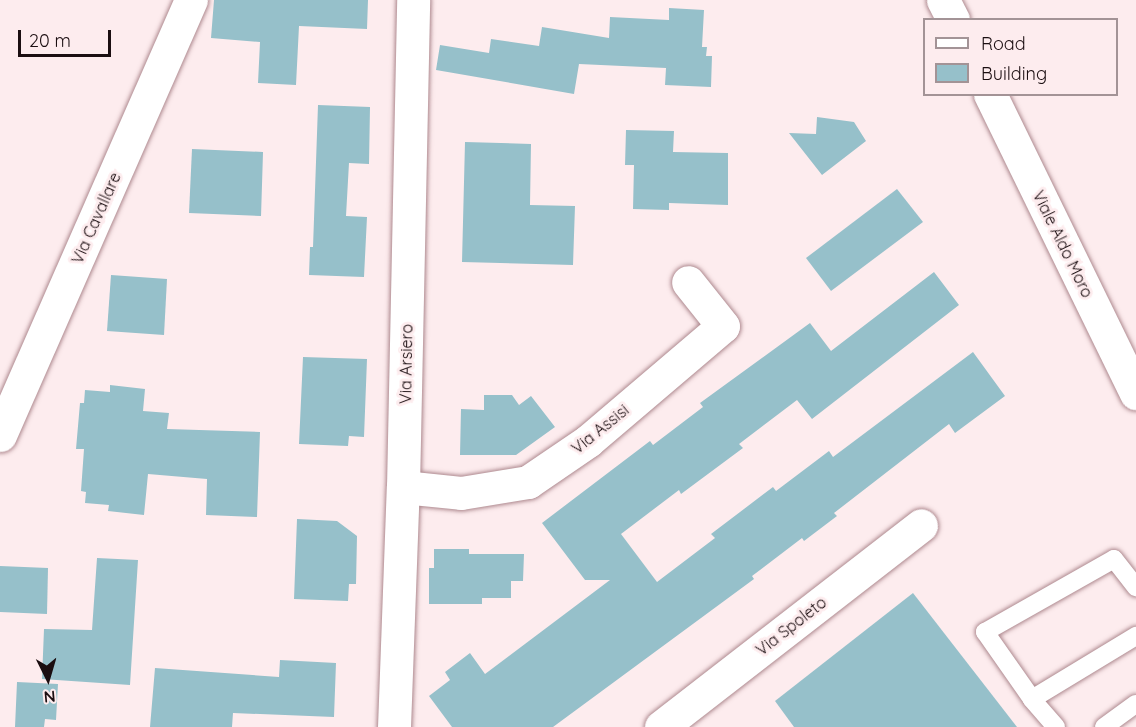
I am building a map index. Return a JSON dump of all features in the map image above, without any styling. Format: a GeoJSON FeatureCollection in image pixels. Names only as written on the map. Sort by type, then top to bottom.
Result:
{"type":"FeatureCollection","features":[{"type":"Feature","properties":{"kind":"street","name":"Via Cavallare"},"geometry":{"type":"LineString","coordinates":[[0,435],[191,0]]}},
{"type":"Feature","properties":{"kind":"street","name":"Via Arsiero"},"geometry":{"type":"LineString","coordinates":[[394,727],[403,487],[413,0]]}},
{"type":"Feature","properties":{"kind":"street"},"geometry":{"type":"LineString","coordinates":[[943,0],[952,18]]}},
{"type":"Feature","properties":{"kind":"street","name":"Viale Aldo Moro"},"geometry":{"type":"LineString","coordinates":[[991,96],[1136,393]]}},
{"type":"Feature","properties":{"kind":"street","name":"Via Assisi"},"geometry":{"type":"LineString","coordinates":[[403,487],[461,493],[528,482],[588,441],[723,326],[688,282]]}},
{"type":"Feature","properties":{"kind":"street","name":"Via Spoleto"},"geometry":{"type":"LineString","coordinates":[[661,727],[921,525]]}},
{"type":"Feature","properties":{"kind":"lane"},"geometry":{"type":"LineString","coordinates":[[1056,727],[1032,699],[985,632],[1114,559],[1136,587]]}},
{"type":"Feature","properties":{"kind":"lane"},"geometry":{"type":"LineString","coordinates":[[1032,699],[1136,636]]}},
{"type":"Feature","properties":{"kind":"lane"},"geometry":{"type":"LineString","coordinates":[[1104,727],[1136,704]]}},
{"type":"Feature","properties":{"kind":"building"},"geometry":{"type":"Polygon","coordinates":[[[214,0],[368,0],[367,29],[299,26],[296,85],[258,83],[260,42],[211,38],[214,0]]]}},
{"type":"Feature","properties":{"kind":"building"},"geometry":{"type":"Polygon","coordinates":[[[669,8],[704,10],[702,47],[707,47],[706,56],[712,56],[711,87],[665,85],[666,68],[579,64],[574,94],[436,70],[440,45],[489,53],[491,39],[539,46],[542,27],[609,38],[610,17],[669,20],[669,8]]]}},
{"type":"Feature","properties":{"kind":"building"},"geometry":{"type":"Polygon","coordinates":[[[318,105],[370,107],[369,164],[349,163],[346,216],[367,217],[364,277],[309,275],[310,247],[313,247],[318,105]]]}},
{"type":"Feature","properties":{"kind":"building"},"geometry":{"type":"Polygon","coordinates":[[[817,117],[854,122],[866,141],[822,175],[789,133],[816,134],[817,117]]]}},
{"type":"Feature","properties":{"kind":"building"},"geometry":{"type":"Polygon","coordinates":[[[626,130],[674,131],[673,152],[728,153],[728,205],[669,203],[669,210],[633,209],[634,165],[625,165],[626,130]]]}},
{"type":"Feature","properties":{"kind":"building"},"geometry":{"type":"Polygon","coordinates":[[[465,142],[531,144],[530,205],[575,206],[573,265],[462,262],[465,142]]]}},
{"type":"Feature","properties":{"kind":"building"},"geometry":{"type":"Polygon","coordinates":[[[192,149],[263,152],[261,216],[189,213],[192,149]]]}},
{"type":"Feature","properties":{"kind":"building"},"geometry":{"type":"Polygon","coordinates":[[[897,189],[923,222],[831,291],[806,258],[897,189]]]}},
{"type":"Feature","properties":{"kind":"building"},"geometry":{"type":"Polygon","coordinates":[[[934,272],[959,305],[812,419],[797,400],[739,444],[743,448],[681,494],[679,490],[621,534],[657,582],[715,538],[711,534],[773,487],[776,491],[829,451],[833,457],[973,352],[1005,396],[955,433],[949,424],[834,513],[837,516],[804,541],[802,538],[752,576],[754,579],[553,727],[452,727],[429,696],[450,680],[445,672],[470,653],[485,674],[610,580],[585,580],[542,523],[650,441],[653,445],[703,407],[700,403],[810,323],[831,351],[934,272]]]}},
{"type":"Feature","properties":{"kind":"building"},"geometry":{"type":"Polygon","coordinates":[[[111,275],[167,279],[164,335],[107,331],[111,275]]]}},
{"type":"Feature","properties":{"kind":"building"},"geometry":{"type":"Polygon","coordinates":[[[303,357],[367,359],[364,437],[349,436],[348,446],[299,444],[303,357]]]}},
{"type":"Feature","properties":{"kind":"building"},"geometry":{"type":"Polygon","coordinates":[[[110,385],[145,389],[143,411],[169,413],[167,429],[260,432],[257,517],[206,515],[207,479],[148,474],[144,515],[108,511],[109,505],[85,503],[86,492],[81,491],[84,449],[76,449],[80,403],[84,403],[85,390],[110,392],[110,385]]]}},
{"type":"Feature","properties":{"kind":"building"},"geometry":{"type":"Polygon","coordinates":[[[484,395],[512,395],[519,405],[531,396],[555,427],[516,455],[460,455],[461,409],[484,410],[484,395]]]}},
{"type":"Feature","properties":{"kind":"building"},"geometry":{"type":"Polygon","coordinates":[[[297,519],[337,521],[357,536],[356,584],[349,584],[348,601],[294,599],[297,519]]]}},
{"type":"Feature","properties":{"kind":"building"},"geometry":{"type":"Polygon","coordinates":[[[434,549],[469,549],[469,554],[524,554],[523,581],[511,581],[511,598],[482,598],[482,604],[429,604],[429,568],[434,568],[434,549]]]}},
{"type":"Feature","properties":{"kind":"building"},"geometry":{"type":"Polygon","coordinates":[[[97,558],[138,560],[130,685],[42,679],[44,629],[92,630],[97,558]]]}},
{"type":"Feature","properties":{"kind":"building"},"geometry":{"type":"Polygon","coordinates":[[[0,566],[48,568],[47,614],[0,612],[0,566]]]}},
{"type":"Feature","properties":{"kind":"building"},"geometry":{"type":"Polygon","coordinates":[[[913,593],[1017,727],[794,727],[775,701],[913,593]]]}},
{"type":"Feature","properties":{"kind":"building"},"geometry":{"type":"Polygon","coordinates":[[[280,660],[336,663],[334,717],[233,713],[232,727],[150,727],[155,668],[279,677],[280,660]]]}},
{"type":"Feature","properties":{"kind":"building"},"geometry":{"type":"Polygon","coordinates":[[[17,682],[58,684],[56,720],[45,719],[44,727],[15,727],[17,682]]]}}]}
